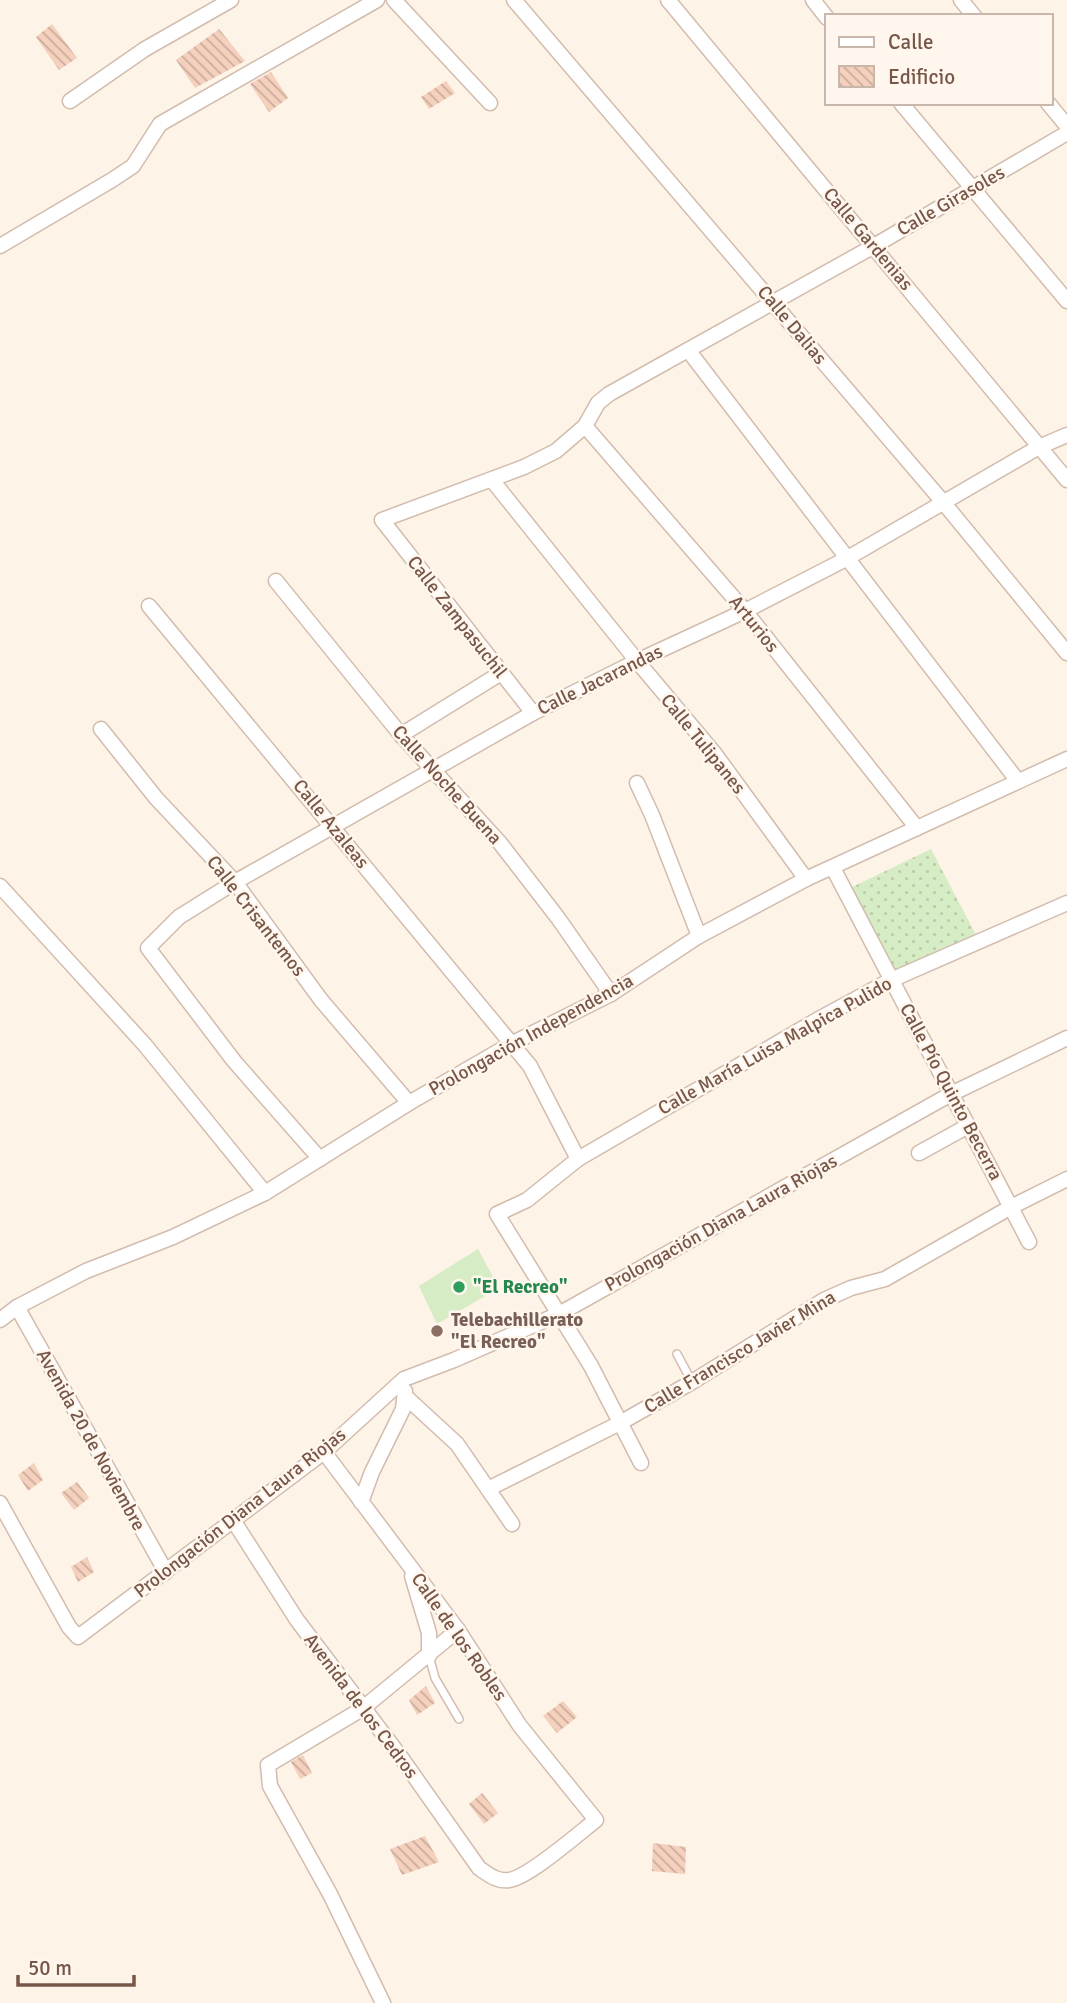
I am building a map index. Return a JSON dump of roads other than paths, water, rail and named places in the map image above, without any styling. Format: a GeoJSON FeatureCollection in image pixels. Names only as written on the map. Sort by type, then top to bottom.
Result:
{"type":"FeatureCollection","features":[{"type":"Feature","properties":{"kind":"street"},"geometry":{"type":"LineString","coordinates":[[70,100],[145,49],[231,0]]}},
{"type":"Feature","properties":{"kind":"street"},"geometry":{"type":"LineString","coordinates":[[2,241],[133,166],[159,124],[377,0]]}},
{"type":"Feature","properties":{"kind":"street"},"geometry":{"type":"LineString","coordinates":[[394,0],[490,103]]}},
{"type":"Feature","properties":{"kind":"street","name":"Calle Dalias"},"geometry":{"type":"LineString","coordinates":[[514,0],[943,502],[1067,653]]}},
{"type":"Feature","properties":{"kind":"street","name":"Calle Gardenias"},"geometry":{"type":"LineString","coordinates":[[668,0],[1067,480]]}},
{"type":"Feature","properties":{"kind":"street"},"geometry":{"type":"LineString","coordinates":[[813,0],[825,15]]}},
{"type":"Feature","properties":{"kind":"street"},"geometry":{"type":"LineString","coordinates":[[961,0],[972,14]]}},
{"type":"Feature","properties":{"kind":"street"},"geometry":{"type":"LineString","coordinates":[[903,105],[1067,301]]}},
{"type":"Feature","properties":{"kind":"street"},"geometry":{"type":"LineString","coordinates":[[1050,105],[1067,127]]}},
{"type":"Feature","properties":{"kind":"street","name":"Calle Girasoles"},"geometry":{"type":"LineString","coordinates":[[382,520],[492,480],[556,451],[585,426],[598,403],[609,394],[874,246],[1067,134]]}},
{"type":"Feature","properties":{"kind":"street"},"geometry":{"type":"LineString","coordinates":[[688,350],[1017,780]]}},
{"type":"Feature","properties":{"kind":"street","name":"Arturios"},"geometry":{"type":"LineString","coordinates":[[585,426],[745,611],[917,828]]}},
{"type":"Feature","properties":{"kind":"street","name":"Calle Jacarandas"},"geometry":{"type":"LineString","coordinates":[[320,1159],[234,1061],[148,948],[178,917],[533,713],[846,559],[1039,447],[1067,435]]}},
{"type":"Feature","properties":{"kind":"street","name":"Calle Tulipanes"},"geometry":{"type":"LineString","coordinates":[[492,480],[715,754],[806,879]]}},
{"type":"Feature","properties":{"kind":"street","name":"Calle Zampasuchil"},"geometry":{"type":"LineString","coordinates":[[382,520],[533,713]]}},
{"type":"Feature","properties":{"kind":"street","name":"Calle Noche Buena"},"geometry":{"type":"LineString","coordinates":[[276,581],[401,735],[500,843],[558,918],[611,994]]}},
{"type":"Feature","properties":{"kind":"street","name":"Calle Azaleas"},"geometry":{"type":"LineString","coordinates":[[149,606],[530,1066],[578,1159]]}},
{"type":"Feature","properties":{"kind":"street"},"geometry":{"type":"LineString","coordinates":[[401,735],[500,673]]}},
{"type":"Feature","properties":{"kind":"street","name":"Calle Crisantemos"},"geometry":{"type":"LineString","coordinates":[[102,729],[156,798],[235,882],[321,1000],[409,1103]]}},
{"type":"Feature","properties":{"kind":"street","name":"Prolongación Independencia"},"geometry":{"type":"LineString","coordinates":[[0,1320],[17,1307],[86,1271],[173,1237],[265,1193],[409,1103],[511,1044],[611,994],[699,936],[806,879],[1067,759]]}},
{"type":"Feature","properties":{"kind":"street"},"geometry":{"type":"LineString","coordinates":[[637,783],[699,936]]}},
{"type":"Feature","properties":{"kind":"street","name":"Calle Pío Quinto Becerra"},"geometry":{"type":"LineString","coordinates":[[833,868],[1030,1242]]}},
{"type":"Feature","properties":{"kind":"street"},"geometry":{"type":"LineString","coordinates":[[0,886],[145,1045],[265,1193]]}},
{"type":"Feature","properties":{"kind":"street","name":"Calle María Luisa Malpica Pulido"},"geometry":{"type":"LineString","coordinates":[[559,1314],[497,1214],[527,1200],[578,1159],[891,980],[1067,903]]}},
{"type":"Feature","properties":{"kind":"street","name":"Prolongación Diana Laura Riojas"},"geometry":{"type":"LineString","coordinates":[[0,1503],[69,1627],[78,1637],[324,1452],[404,1379],[559,1314],[951,1094],[1067,1038]]}},
{"type":"Feature","properties":{"kind":"street"},"geometry":{"type":"LineString","coordinates":[[919,1153],[968,1126]]}},
{"type":"Feature","properties":{"kind":"street","name":"Calle Francisco Javier Mina"},"geometry":{"type":"LineString","coordinates":[[488,1489],[620,1423],[824,1300],[851,1287],[885,1279],[1011,1207],[1067,1179]]}},
{"type":"Feature","properties":{"kind":"street","name":"Avenida 20 de Noviembre"},"geometry":{"type":"LineString","coordinates":[[17,1307],[166,1572]]}},
{"type":"Feature","properties":{"kind":"street"},"geometry":{"type":"LineString","coordinates":[[559,1314],[591,1366],[641,1463]]}},
{"type":"Feature","properties":{"kind":"street"},"geometry":{"type":"LineString","coordinates":[[361,1502],[372,1472],[403,1409],[404,1379]]}},
{"type":"Feature","properties":{"kind":"street"},"geometry":{"type":"LineString","coordinates":[[405,1397],[457,1444],[512,1524]]}},
{"type":"Feature","properties":{"kind":"street","name":"Calle de los Robles"},"geometry":{"type":"LineString","coordinates":[[324,1452],[458,1630],[520,1726],[596,1821],[526,1873],[511,1880],[501,1880]]}},
{"type":"Feature","properties":{"kind":"street","name":"Avenida de los Cedros"},"geometry":{"type":"LineString","coordinates":[[233,1520],[297,1620],[400,1756],[479,1868],[501,1880]]}},
{"type":"Feature","properties":{"kind":"street"},"geometry":{"type":"LineString","coordinates":[[409,1566],[427,1622],[429,1656]]}},
{"type":"Feature","properties":{"kind":"street"},"geometry":{"type":"LineString","coordinates":[[383,2003],[330,1894],[270,1786],[268,1765],[362,1709],[458,1630]]}},
{"type":"Feature","properties":{"kind":"lane"},"geometry":{"type":"LineString","coordinates":[[677,1354],[692,1382]]}},
{"type":"Feature","properties":{"kind":"lane"},"geometry":{"type":"LineString","coordinates":[[429,1656],[435,1678],[459,1719]]}},
{"type":"Feature","properties":{"kind":"place","name":"\"El Recreo\""},"geometry":{"type":"Point","coordinates":[459,1287]}},
{"type":"Feature","properties":{"kind":"place","name":"Telebachillerato \"El Recreo\""},"geometry":{"type":"Point","coordinates":[437,1331]}}]}
